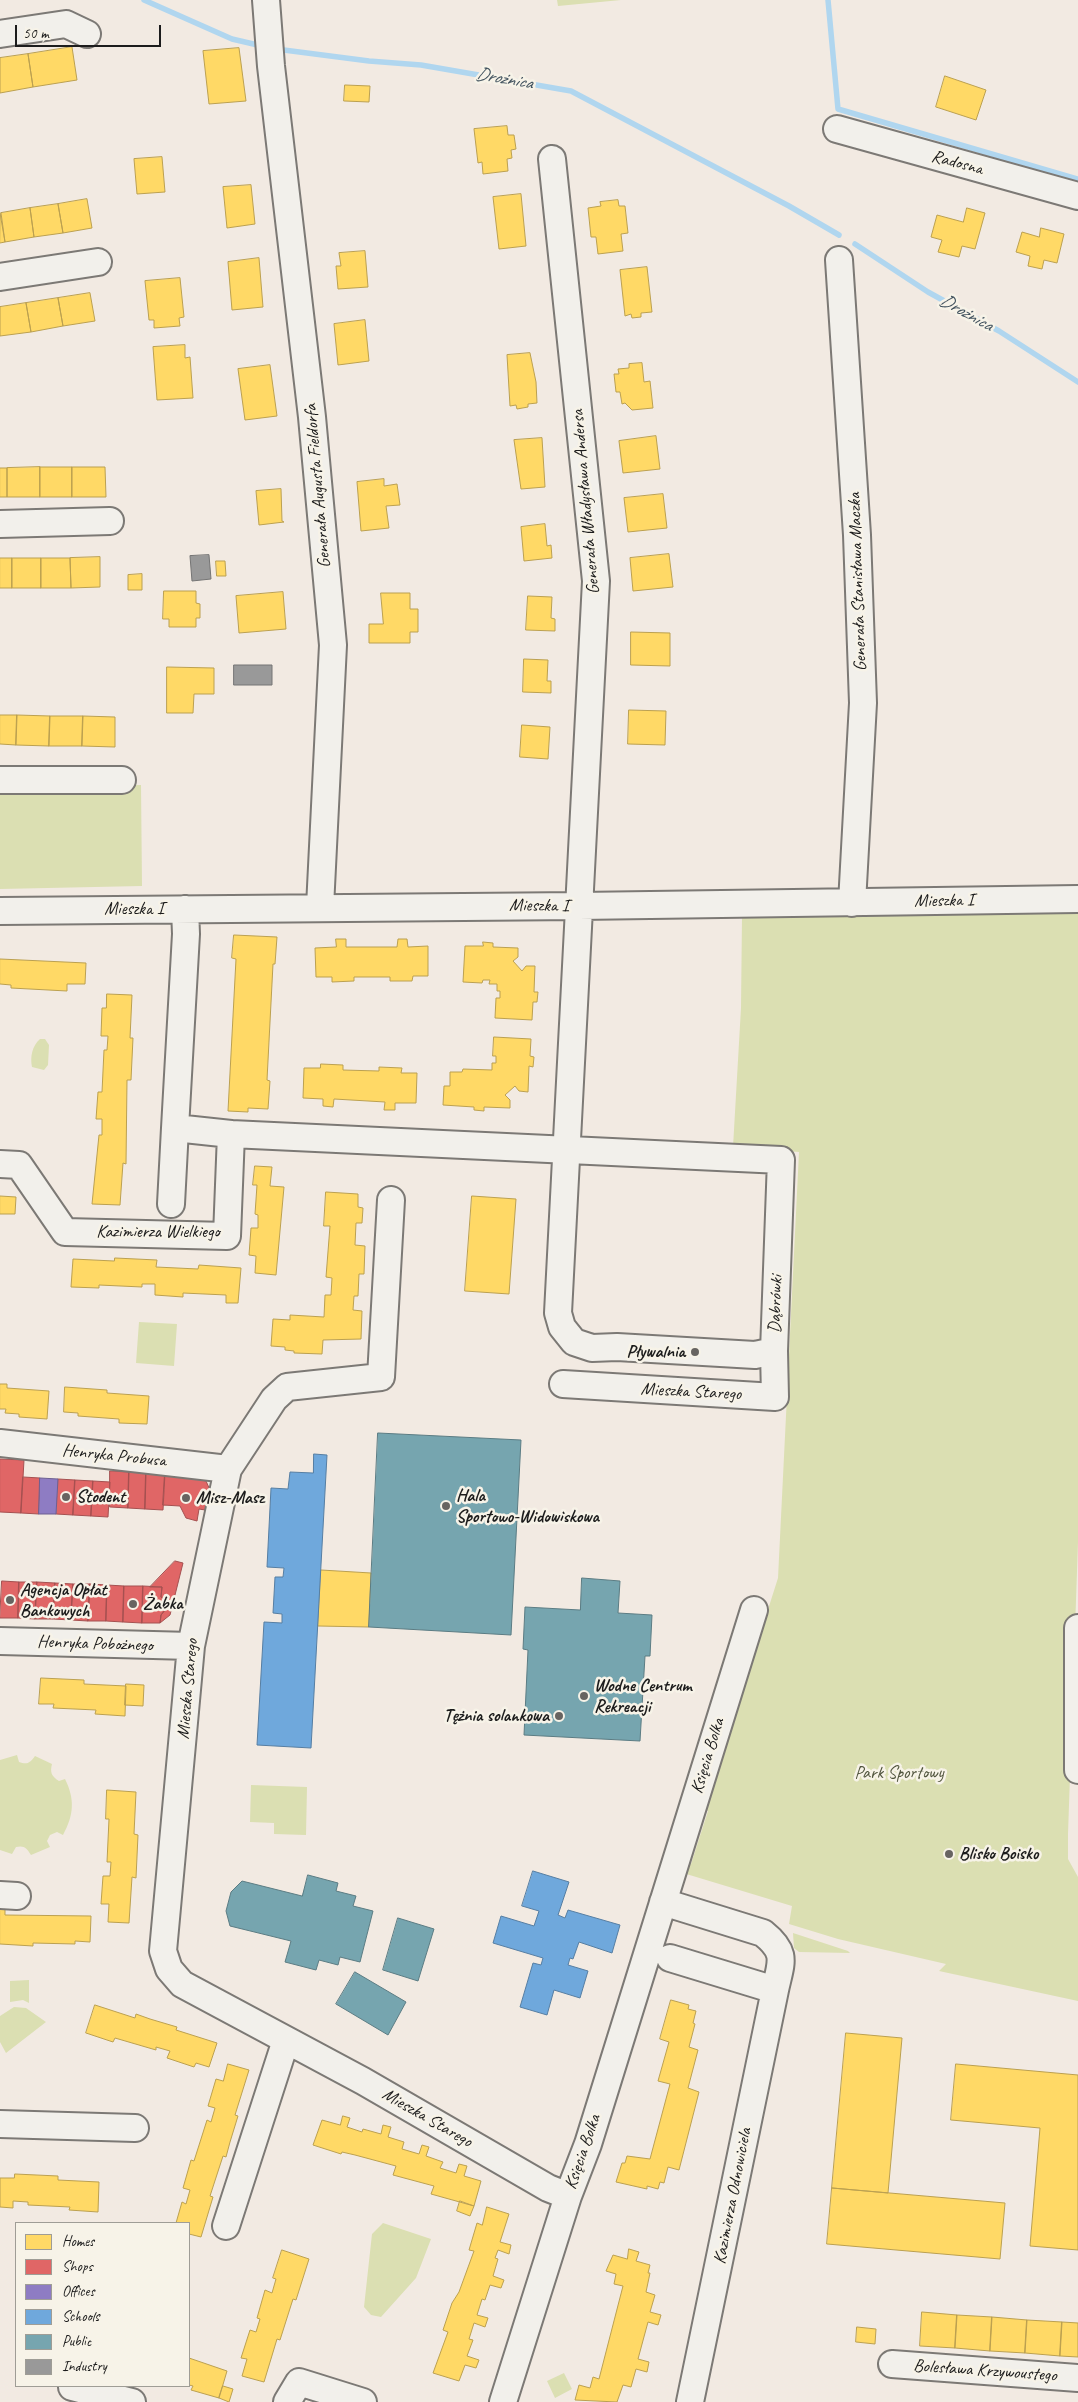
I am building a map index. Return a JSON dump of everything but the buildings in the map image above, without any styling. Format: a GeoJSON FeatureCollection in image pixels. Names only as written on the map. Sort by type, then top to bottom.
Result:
{"type":"FeatureCollection","features":[{"type":"Feature","properties":{"kind":"street","name":"Generała Augusta Fieldorfa"},"geometry":{"type":"LineString","coordinates":[[266,0],[312,418],[333,645],[320,908]]}},
{"type":"Feature","properties":{"kind":"street"},"geometry":{"type":"LineString","coordinates":[[0,34],[66,24],[87,34]]}},
{"type":"Feature","properties":{"kind":"street","name":"Radosna"},"geometry":{"type":"LineString","coordinates":[[837,129],[1078,196]]}},
{"type":"Feature","properties":{"kind":"street","name":"Generała Władysława Andersa"},"geometry":{"type":"LineString","coordinates":[[552,159],[596,581],[579,906]]}},
{"type":"Feature","properties":{"kind":"street","name":"Generała Stanisława Maczka"},"geometry":{"type":"LineString","coordinates":[[839,260],[857,534],[862,703],[852,903]]}},
{"type":"Feature","properties":{"kind":"street"},"geometry":{"type":"LineString","coordinates":[[0,277],[98,262]]}},
{"type":"Feature","properties":{"kind":"street"},"geometry":{"type":"LineString","coordinates":[[0,524],[110,521]]}},
{"type":"Feature","properties":{"kind":"street"},"geometry":{"type":"LineString","coordinates":[[0,780],[122,780]]}},
{"type":"Feature","properties":{"kind":"street","name":"Mieszka I"},"geometry":{"type":"LineString","coordinates":[[0,911],[1078,899]]}},
{"type":"Feature","properties":{"kind":"street","name":"Dąbrówki"},"geometry":{"type":"LineString","coordinates":[[567,1149],[781,1160],[774,1351],[755,1355],[617,1347],[592,1348],[574,1342],[562,1327],[558,1313],[579,906]]}},
{"type":"Feature","properties":{"kind":"street","name":"Kazimierza Wielkiego"},"geometry":{"type":"LineString","coordinates":[[171,1204],[186,934],[185,908]]}},
{"type":"Feature","properties":{"kind":"street"},"geometry":{"type":"LineString","coordinates":[[175,1128],[231,1134],[567,1149]]}},
{"type":"Feature","properties":{"kind":"street","name":"Kazimierza Wielkiego"},"geometry":{"type":"LineString","coordinates":[[0,1164],[20,1165],[65,1232],[227,1236],[231,1134]]}},
{"type":"Feature","properties":{"kind":"street","name":"Mieszka Starego"},"geometry":{"type":"LineString","coordinates":[[391,1200],[380,1376],[287,1386],[274,1399],[228,1469],[200,1593],[191,1646],[163,1952],[169,1969],[182,1984],[363,2081],[548,2188],[568,2196]]}},
{"type":"Feature","properties":{"kind":"street","name":"Mieszka Starego"},"geometry":{"type":"LineString","coordinates":[[562,1384],[775,1397],[774,1351]]}},
{"type":"Feature","properties":{"kind":"street","name":"Henryka Probusa"},"geometry":{"type":"LineString","coordinates":[[0,1443],[228,1469]]}},
{"type":"Feature","properties":{"kind":"street","name":"Księcia Bolka"},"geometry":{"type":"LineString","coordinates":[[503,2402],[568,2196],[588,2144],[754,1610]]}},
{"type":"Feature","properties":{"kind":"street"},"geometry":{"type":"LineString","coordinates":[[1078,1628],[1078,1770]]}},
{"type":"Feature","properties":{"kind":"street","name":"Henryka Pobożnego"},"geometry":{"type":"LineString","coordinates":[[0,1641],[191,1646]]}},
{"type":"Feature","properties":{"kind":"street"},"geometry":{"type":"LineString","coordinates":[[662,1902],[763,1933],[775,1943],[780,1952],[780,1964],[775,1990],[670,1958]]}},
{"type":"Feature","properties":{"kind":"street","name":"Kazimierza Odnowiciela"},"geometry":{"type":"LineString","coordinates":[[690,2402],[775,1990]]}},
{"type":"Feature","properties":{"kind":"street"},"geometry":{"type":"LineString","coordinates":[[226,2226],[286,2040]]}},
{"type":"Feature","properties":{"kind":"street"},"geometry":{"type":"LineString","coordinates":[[0,2124],[135,2128]]}},
{"type":"Feature","properties":{"kind":"street","name":"Bolesława Krzywoustego"},"geometry":{"type":"LineString","coordinates":[[892,2364],[1078,2378]]}},
{"type":"Feature","properties":{"kind":"street"},"geometry":{"type":"LineString","coordinates":[[287,2402],[299,2382],[363,2402]]}},
{"type":"Feature","properties":{"kind":"street"},"geometry":{"type":"LineString","coordinates":[[72,2387],[132,2402]]}},
{"type":"Feature","properties":{"kind":"green space"},"geometry":{"type":"Polygon","coordinates":[[[557,0],[621,0],[558,6],[557,0]]]}},
{"type":"Feature","properties":{"kind":"green space"},"geometry":{"type":"Polygon","coordinates":[[[141,785],[142,886],[0,889],[0,788],[141,785]]]}},
{"type":"Feature","properties":{"kind":"green space","name":"Park Sportowy"},"geometry":{"type":"Polygon","coordinates":[[[1078,899],[1078,1542],[1068,1859],[1078,1877],[1078,2001],[939,1971],[946,1964],[838,1939],[789,1924],[792,1906],[683,1873],[685,1862],[691,1864],[708,1811],[702,1809],[709,1795],[778,1578],[799,1152],[733,1147],[741,1008],[742,916],[1078,899]]]}},
{"type":"Feature","properties":{"kind":"green space"},"geometry":{"type":"Polygon","coordinates":[[[40,1039],[45,1039],[49,1045],[48,1065],[44,1070],[32,1067],[31,1063],[33,1048],[40,1039]]]}},
{"type":"Feature","properties":{"kind":"green space"},"geometry":{"type":"Polygon","coordinates":[[[139,1322],[177,1324],[174,1366],[136,1363],[139,1322]]]}},
{"type":"Feature","properties":{"kind":"green space"},"geometry":{"type":"Polygon","coordinates":[[[17,1755],[19,1762],[22,1763],[28,1763],[35,1756],[52,1764],[51,1772],[53,1776],[59,1781],[65,1779],[72,1800],[71,1814],[63,1835],[57,1832],[50,1835],[47,1841],[50,1847],[31,1855],[27,1849],[21,1846],[16,1847],[12,1854],[0,1850],[0,1760],[17,1755]]]}},
{"type":"Feature","properties":{"kind":"green space"},"geometry":{"type":"Polygon","coordinates":[[[251,1785],[307,1787],[306,1835],[274,1834],[274,1823],[250,1822],[251,1785]]]}},
{"type":"Feature","properties":{"kind":"green space"},"geometry":{"type":"Polygon","coordinates":[[[793,1933],[850,1953],[799,1952],[794,1948],[793,1933]]]}},
{"type":"Feature","properties":{"kind":"green space"},"geometry":{"type":"Polygon","coordinates":[[[29,1980],[29,2003],[23,2000],[10,2002],[10,1981],[29,1980]]]}},
{"type":"Feature","properties":{"kind":"green space"},"geometry":{"type":"Polygon","coordinates":[[[14,2007],[26,2008],[46,2022],[6,2053],[0,2042],[0,2016],[14,2007]]]}},
{"type":"Feature","properties":{"kind":"green space"},"geometry":{"type":"Polygon","coordinates":[[[383,2223],[431,2239],[416,2278],[381,2317],[371,2315],[364,2307],[372,2234],[383,2223]]]}},
{"type":"Feature","properties":{"kind":"green space"},"geometry":{"type":"Polygon","coordinates":[[[564,2373],[572,2389],[555,2398],[547,2381],[564,2373]]]}},
{"type":"Feature","properties":{"kind":"waterway","name":"Drożnica"},"geometry":{"type":"LineString","coordinates":[[144,0],[232,39],[262,46]]}},
{"type":"Feature","properties":{"kind":"waterway"},"geometry":{"type":"LineString","coordinates":[[828,0],[838,109],[1077,179]]}},
{"type":"Feature","properties":{"kind":"waterway","name":"Drożnica"},"geometry":{"type":"LineString","coordinates":[[276,49],[369,61],[421,65],[571,91],[789,206],[839,235]]}},
{"type":"Feature","properties":{"kind":"waterway","name":"Drożnica"},"geometry":{"type":"LineString","coordinates":[[855,244],[928,292],[999,331],[1078,382]]}},
{"type":"Feature","properties":{"kind":"place","name":"Pływalnia"},"geometry":{"type":"Point","coordinates":[695,1352]}},
{"type":"Feature","properties":{"kind":"place","name":"Stodent"},"geometry":{"type":"Point","coordinates":[66,1497]}},
{"type":"Feature","properties":{"kind":"place","name":"Misz-Masz"},"geometry":{"type":"Point","coordinates":[186,1498]}},
{"type":"Feature","properties":{"kind":"place","name":"Hala Sportowo-Widowiskowa"},"geometry":{"type":"Point","coordinates":[446,1506]}},
{"type":"Feature","properties":{"kind":"place","name":"Agencja Opłat Bankowych"},"geometry":{"type":"Point","coordinates":[10,1600]}},
{"type":"Feature","properties":{"kind":"place","name":"Żabka"},"geometry":{"type":"Point","coordinates":[133,1604]}},
{"type":"Feature","properties":{"kind":"place","name":"Wodne Centrum Rekreacji"},"geometry":{"type":"Point","coordinates":[584,1696]}},
{"type":"Feature","properties":{"kind":"place","name":"Tężnia solankowa"},"geometry":{"type":"Point","coordinates":[559,1716]}},
{"type":"Feature","properties":{"kind":"place","name":"Blisko Boisko"},"geometry":{"type":"Point","coordinates":[949,1854]}}]}
